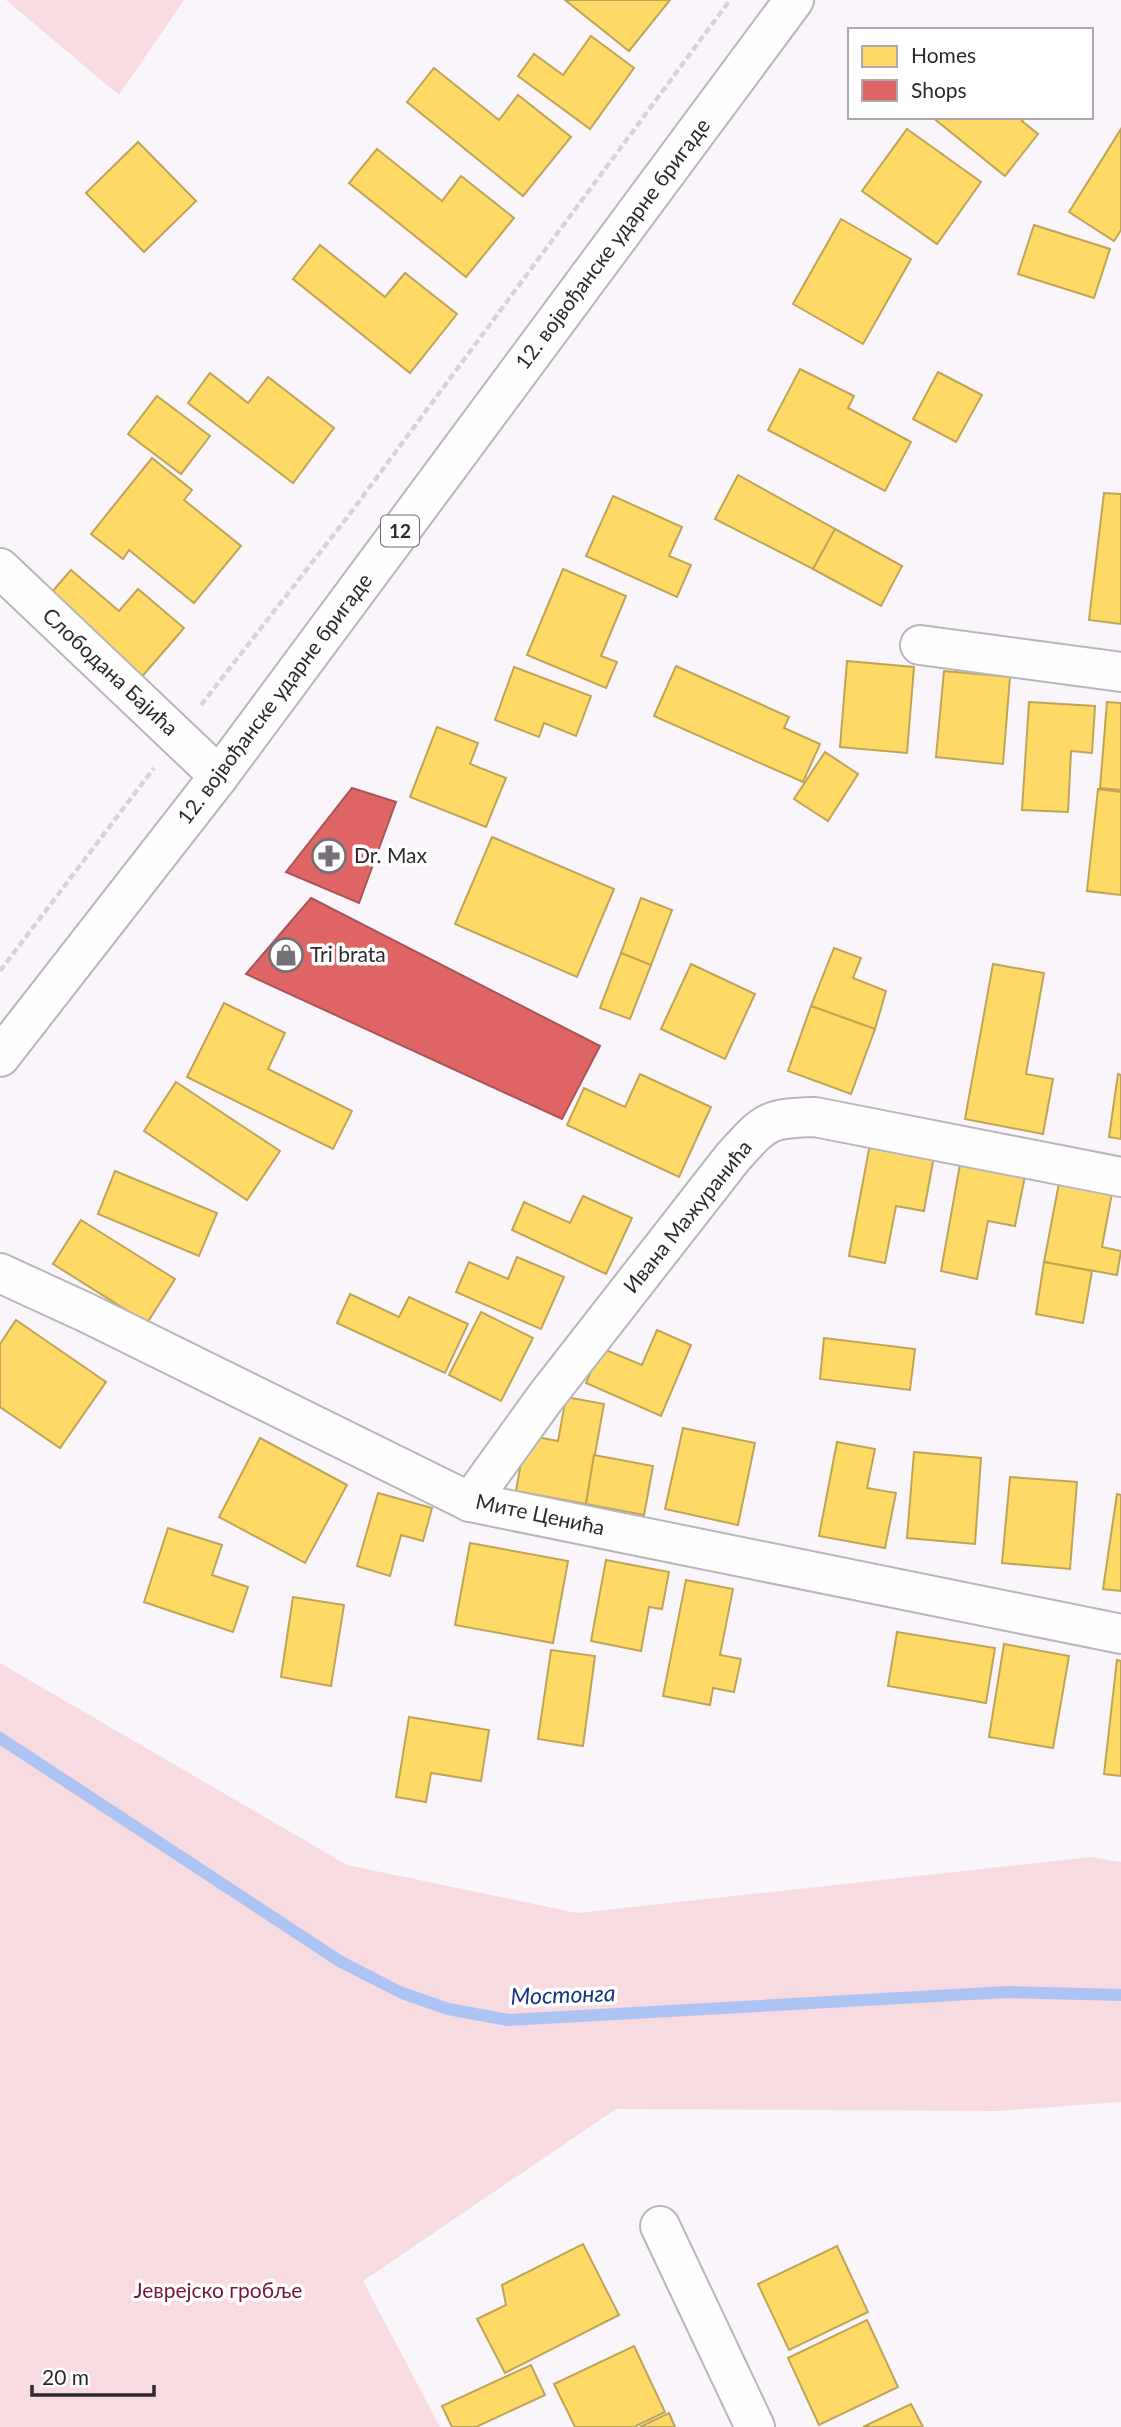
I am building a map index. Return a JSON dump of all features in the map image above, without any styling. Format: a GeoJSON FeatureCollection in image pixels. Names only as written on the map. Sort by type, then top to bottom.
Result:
{"type":"FeatureCollection","features":[{"type":"Feature","properties":{"kind":"street","name":"12. војвођанске ударне бригаде"},"geometry":{"type":"LineString","coordinates":[[0,1057],[219,776],[794,0]]}},
{"type":"Feature","properties":{"kind":"street","name":"Слободана Бајића"},"geometry":{"type":"LineString","coordinates":[[0,568],[219,776]]}},
{"type":"Feature","properties":{"kind":"street"},"geometry":{"type":"LineString","coordinates":[[920,645],[1121,672]]}},
{"type":"Feature","properties":{"kind":"street","name":"Ивана Мажуранића"},"geometry":{"type":"LineString","coordinates":[[470,1502],[545,1398],[733,1157],[764,1124],[782,1118],[815,1116],[1121,1177]]}},
{"type":"Feature","properties":{"kind":"street","name":"Мите Ценића"},"geometry":{"type":"LineString","coordinates":[[0,1273],[87,1312],[470,1502],[1121,1634]]}},
{"type":"Feature","properties":{"kind":"street"},"geometry":{"type":"LineString","coordinates":[[660,2226],[755,2427]]}},
{"type":"Feature","properties":{"kind":"path"},"geometry":{"type":"LineString","coordinates":[[0,971],[178,735],[346,519],[730,0]]}},
{"type":"Feature","properties":{"kind":"green space"},"geometry":{"type":"Polygon","coordinates":[[[6,0],[184,0],[119,95],[6,0]]]}},
{"type":"Feature","properties":{"kind":"green space","name":"Јеврејско гробље"},"geometry":{"type":"Polygon","coordinates":[[[0,1663],[347,1865],[577,1913],[1092,1857],[1121,1862],[1121,2102],[999,2111],[616,2109],[363,2281],[440,2427],[0,2427],[0,1663]]]}},
{"type":"Feature","properties":{"kind":"building: Homes"},"geometry":{"type":"Polygon","coordinates":[[[565,0],[670,0],[629,51],[565,0]]]}},
{"type":"Feature","properties":{"kind":"building: Homes"},"geometry":{"type":"Polygon","coordinates":[[[591,36],[634,68],[590,129],[518,76],[534,54],[563,75],[591,36]]]}},
{"type":"Feature","properties":{"kind":"building: Homes"},"geometry":{"type":"Polygon","coordinates":[[[434,68],[499,120],[518,95],[571,137],[523,196],[407,102],[434,68]]]}},
{"type":"Feature","properties":{"kind":"building: Homes"},"geometry":{"type":"Polygon","coordinates":[[[934,119],[1024,119],[1022,121],[1038,134],[1005,176],[934,119]]]}},
{"type":"Feature","properties":{"kind":"building: Homes"},"geometry":{"type":"Polygon","coordinates":[[[907,129],[981,182],[937,244],[862,191],[907,129]]]}},
{"type":"Feature","properties":{"kind":"building: Homes"},"geometry":{"type":"Polygon","coordinates":[[[1121,129],[1121,230],[1114,241],[1069,212],[1121,129]]]}},
{"type":"Feature","properties":{"kind":"building: Homes"},"geometry":{"type":"Polygon","coordinates":[[[138,142],[196,201],[144,252],[86,193],[138,142]]]}},
{"type":"Feature","properties":{"kind":"building: Homes"},"geometry":{"type":"Polygon","coordinates":[[[377,149],[442,201],[461,176],[514,218],[466,277],[349,183],[377,149]]]}},
{"type":"Feature","properties":{"kind":"building: Homes"},"geometry":{"type":"Polygon","coordinates":[[[841,219],[911,259],[863,344],[793,304],[841,219]]]}},
{"type":"Feature","properties":{"kind":"building: Homes"},"geometry":{"type":"Polygon","coordinates":[[[1034,225],[1110,249],[1094,298],[1018,274],[1034,225]]]}},
{"type":"Feature","properties":{"kind":"building: Homes"},"geometry":{"type":"Polygon","coordinates":[[[320,245],[385,297],[405,273],[457,314],[410,373],[293,279],[320,245]]]}},
{"type":"Feature","properties":{"kind":"building: Homes"},"geometry":{"type":"Polygon","coordinates":[[[800,369],[854,396],[848,408],[911,442],[885,491],[768,430],[800,369]]]}},
{"type":"Feature","properties":{"kind":"building: Homes"},"geometry":{"type":"Polygon","coordinates":[[[938,372],[982,395],[956,442],[913,419],[938,372]]]}},
{"type":"Feature","properties":{"kind":"building: Homes"},"geometry":{"type":"Polygon","coordinates":[[[210,373],[248,403],[268,377],[334,428],[293,483],[188,403],[210,373]]]}},
{"type":"Feature","properties":{"kind":"building: Homes"},"geometry":{"type":"Polygon","coordinates":[[[157,396],[210,436],[181,474],[128,434],[157,396]]]}},
{"type":"Feature","properties":{"kind":"building: Homes"},"geometry":{"type":"Polygon","coordinates":[[[152,458],[192,490],[184,500],[241,546],[194,603],[129,550],[123,559],[91,534],[152,458]]]}},
{"type":"Feature","properties":{"kind":"building: Homes"},"geometry":{"type":"Polygon","coordinates":[[[738,475],[835,529],[813,569],[715,519],[738,475]]]}},
{"type":"Feature","properties":{"kind":"building: Homes"},"geometry":{"type":"Polygon","coordinates":[[[1104,493],[1121,494],[1121,624],[1089,620],[1104,493]]]}},
{"type":"Feature","properties":{"kind":"building: Homes"},"geometry":{"type":"Polygon","coordinates":[[[613,496],[682,527],[669,556],[691,565],[677,597],[586,556],[613,496]]]}},
{"type":"Feature","properties":{"kind":"building: Homes"},"geometry":{"type":"Polygon","coordinates":[[[835,529],[902,566],[881,606],[813,569],[835,529]]]}},
{"type":"Feature","properties":{"kind":"building: Homes"},"geometry":{"type":"Polygon","coordinates":[[[563,569],[626,596],[601,656],[617,662],[606,688],[527,655],[563,569]]]}},
{"type":"Feature","properties":{"kind":"building: Homes"},"geometry":{"type":"Polygon","coordinates":[[[71,570],[119,611],[138,589],[184,628],[139,680],[45,600],[71,570]]]}},
{"type":"Feature","properties":{"kind":"building: Homes"},"geometry":{"type":"Polygon","coordinates":[[[847,661],[914,667],[907,753],[840,747],[847,661]]]}},
{"type":"Feature","properties":{"kind":"building: Homes"},"geometry":{"type":"Polygon","coordinates":[[[676,666],[789,717],[784,728],[820,744],[803,782],[654,716],[676,666]]]}},
{"type":"Feature","properties":{"kind":"building: Homes"},"geometry":{"type":"Polygon","coordinates":[[[514,667],[591,696],[576,736],[544,723],[539,737],[495,720],[514,667]]]}},
{"type":"Feature","properties":{"kind":"building: Homes"},"geometry":{"type":"Polygon","coordinates":[[[944,671],[1010,677],[1003,764],[936,757],[944,671]]]}},
{"type":"Feature","properties":{"kind":"building: Homes"},"geometry":{"type":"Polygon","coordinates":[[[1029,702],[1095,706],[1092,753],[1071,751],[1068,812],[1022,810],[1029,702]]]}},
{"type":"Feature","properties":{"kind":"building: Homes"},"geometry":{"type":"Polygon","coordinates":[[[1107,702],[1121,703],[1121,790],[1100,788],[1107,702]]]}},
{"type":"Feature","properties":{"kind":"building: Homes"},"geometry":{"type":"Polygon","coordinates":[[[437,727],[478,743],[470,764],[506,778],[486,827],[410,797],[437,727]]]}},
{"type":"Feature","properties":{"kind":"building: Homes"},"geometry":{"type":"Polygon","coordinates":[[[825,752],[858,774],[828,821],[794,799],[825,752]]]}},
{"type":"Feature","properties":{"kind":"building: Homes"},"geometry":{"type":"Polygon","coordinates":[[[1098,789],[1121,792],[1121,895],[1087,891],[1098,789]]]}},
{"type":"Feature","properties":{"kind":"building: Homes"},"geometry":{"type":"Polygon","coordinates":[[[492,837],[614,889],[577,977],[455,924],[492,837]]]}},
{"type":"Feature","properties":{"kind":"building: Homes"},"geometry":{"type":"Polygon","coordinates":[[[641,898],[672,910],[651,965],[621,953],[641,898]]]}},
{"type":"Feature","properties":{"kind":"building: Homes"},"geometry":{"type":"Polygon","coordinates":[[[834,948],[861,958],[853,978],[886,991],[875,1029],[811,1006],[834,948]]]}},
{"type":"Feature","properties":{"kind":"building: Homes"},"geometry":{"type":"Polygon","coordinates":[[[621,953],[651,965],[630,1019],[600,1008],[621,953]]]}},
{"type":"Feature","properties":{"kind":"building: Homes"},"geometry":{"type":"Polygon","coordinates":[[[691,964],[755,994],[725,1059],[661,1029],[691,964]]]}},
{"type":"Feature","properties":{"kind":"building: Homes"},"geometry":{"type":"Polygon","coordinates":[[[993,964],[1044,973],[1026,1074],[1053,1079],[1043,1134],[965,1119],[993,964]]]}},
{"type":"Feature","properties":{"kind":"building: Homes"},"geometry":{"type":"Polygon","coordinates":[[[224,1003],[285,1033],[268,1069],[352,1111],[333,1149],[187,1077],[224,1003]]]}},
{"type":"Feature","properties":{"kind":"building: Homes"},"geometry":{"type":"Polygon","coordinates":[[[811,1006],[875,1029],[851,1094],[788,1071],[811,1006]]]}},
{"type":"Feature","properties":{"kind":"building: Homes"},"geometry":{"type":"Polygon","coordinates":[[[640,1074],[711,1107],[679,1177],[567,1125],[584,1088],[625,1107],[640,1074]]]}},
{"type":"Feature","properties":{"kind":"building: Homes"},"geometry":{"type":"Polygon","coordinates":[[[1118,1074],[1121,1075],[1121,1139],[1109,1137],[1118,1074]]]}},
{"type":"Feature","properties":{"kind":"building: Homes"},"geometry":{"type":"Polygon","coordinates":[[[176,1082],[280,1151],[247,1200],[144,1131],[176,1082]]]}},
{"type":"Feature","properties":{"kind":"building: Homes"},"geometry":{"type":"Polygon","coordinates":[[[870,1144],[934,1156],[924,1211],[896,1206],[885,1263],[849,1256],[870,1144]]]}},
{"type":"Feature","properties":{"kind":"building: Homes"},"geometry":{"type":"Polygon","coordinates":[[[961,1159],[1026,1171],[1015,1226],[988,1221],[977,1279],[941,1271],[961,1159]]]}},
{"type":"Feature","properties":{"kind":"building: Homes"},"geometry":{"type":"Polygon","coordinates":[[[115,1171],[217,1213],[199,1256],[98,1214],[115,1171]]]}},
{"type":"Feature","properties":{"kind":"building: Homes"},"geometry":{"type":"Polygon","coordinates":[[[1059,1183],[1112,1193],[1102,1247],[1121,1251],[1117,1275],[1044,1262],[1059,1183]]]}},
{"type":"Feature","properties":{"kind":"building: Homes"},"geometry":{"type":"Polygon","coordinates":[[[583,1196],[632,1218],[606,1274],[512,1230],[524,1202],[570,1223],[583,1196]]]}},
{"type":"Feature","properties":{"kind":"building: Homes"},"geometry":{"type":"Polygon","coordinates":[[[81,1220],[175,1279],[147,1323],[53,1264],[81,1220]]]}},
{"type":"Feature","properties":{"kind":"building: Homes"},"geometry":{"type":"Polygon","coordinates":[[[517,1257],[564,1277],[541,1329],[456,1292],[469,1262],[508,1279],[517,1257]]]}},
{"type":"Feature","properties":{"kind":"building: Homes"},"geometry":{"type":"Polygon","coordinates":[[[1044,1262],[1092,1271],[1083,1323],[1036,1314],[1044,1262]]]}},
{"type":"Feature","properties":{"kind":"building: Homes"},"geometry":{"type":"Polygon","coordinates":[[[350,1294],[399,1317],[409,1297],[468,1324],[445,1373],[337,1323],[350,1294]]]}},
{"type":"Feature","properties":{"kind":"building: Homes"},"geometry":{"type":"Polygon","coordinates":[[[481,1312],[533,1338],[501,1401],[449,1375],[481,1312]]]}},
{"type":"Feature","properties":{"kind":"building: Homes"},"geometry":{"type":"Polygon","coordinates":[[[16,1320],[106,1382],[60,1448],[0,1407],[0,1344],[16,1320]]]}},
{"type":"Feature","properties":{"kind":"building: Homes"},"geometry":{"type":"Polygon","coordinates":[[[657,1330],[691,1345],[661,1416],[586,1383],[601,1348],[642,1365],[657,1330]]]}},
{"type":"Feature","properties":{"kind":"building: Homes"},"geometry":{"type":"Polygon","coordinates":[[[824,1338],[915,1349],[910,1390],[820,1379],[824,1338]]]}},
{"type":"Feature","properties":{"kind":"building: Homes"},"geometry":{"type":"Polygon","coordinates":[[[566,1397],[604,1404],[586,1504],[516,1491],[526,1435],[558,1441],[566,1397]]]}},
{"type":"Feature","properties":{"kind":"building: Homes"},"geometry":{"type":"Polygon","coordinates":[[[683,1428],[755,1443],[738,1525],[665,1509],[683,1428]]]}},
{"type":"Feature","properties":{"kind":"building: Homes"},"geometry":{"type":"Polygon","coordinates":[[[260,1438],[347,1485],[305,1563],[219,1517],[260,1438]]]}},
{"type":"Feature","properties":{"kind":"building: Homes"},"geometry":{"type":"Polygon","coordinates":[[[837,1442],[875,1449],[867,1488],[896,1493],[885,1548],[819,1536],[837,1442]]]}},
{"type":"Feature","properties":{"kind":"building: Homes"},"geometry":{"type":"Polygon","coordinates":[[[914,1452],[981,1458],[975,1544],[907,1538],[914,1452]]]}},
{"type":"Feature","properties":{"kind":"building: Homes"},"geometry":{"type":"Polygon","coordinates":[[[594,1455],[653,1466],[644,1515],[586,1504],[594,1455]]]}},
{"type":"Feature","properties":{"kind":"building: Homes"},"geometry":{"type":"Polygon","coordinates":[[[1010,1477],[1077,1482],[1070,1569],[1002,1563],[1010,1477]]]}},
{"type":"Feature","properties":{"kind":"building: Homes"},"geometry":{"type":"Polygon","coordinates":[[[378,1493],[432,1508],[423,1541],[401,1535],[390,1576],[357,1566],[378,1493]]]}},
{"type":"Feature","properties":{"kind":"building: Homes"},"geometry":{"type":"Polygon","coordinates":[[[1117,1494],[1121,1495],[1121,1591],[1103,1589],[1117,1494]]]}},
{"type":"Feature","properties":{"kind":"building: Homes"},"geometry":{"type":"Polygon","coordinates":[[[168,1528],[222,1545],[212,1575],[248,1587],[233,1632],[144,1602],[168,1528]]]}},
{"type":"Feature","properties":{"kind":"building: Homes"},"geometry":{"type":"Polygon","coordinates":[[[470,1543],[568,1561],[553,1643],[455,1625],[470,1543]]]}},
{"type":"Feature","properties":{"kind":"building: Homes"},"geometry":{"type":"Polygon","coordinates":[[[606,1560],[669,1572],[662,1609],[649,1607],[641,1651],[591,1641],[606,1560]]]}},
{"type":"Feature","properties":{"kind":"building: Homes"},"geometry":{"type":"Polygon","coordinates":[[[686,1580],[733,1589],[720,1655],[741,1659],[734,1692],[713,1688],[710,1705],[663,1696],[686,1580]]]}},
{"type":"Feature","properties":{"kind":"building: Homes"},"geometry":{"type":"Polygon","coordinates":[[[293,1597],[344,1605],[331,1686],[281,1677],[293,1597]]]}},
{"type":"Feature","properties":{"kind":"building: Homes"},"geometry":{"type":"Polygon","coordinates":[[[897,1632],[995,1648],[986,1703],[888,1686],[897,1632]]]}},
{"type":"Feature","properties":{"kind":"building: Homes"},"geometry":{"type":"Polygon","coordinates":[[[1004,1644],[1069,1656],[1053,1748],[989,1737],[1004,1644]]]}},
{"type":"Feature","properties":{"kind":"building: Homes"},"geometry":{"type":"Polygon","coordinates":[[[551,1650],[595,1656],[583,1746],[538,1739],[551,1650]]]}},
{"type":"Feature","properties":{"kind":"building: Homes"},"geometry":{"type":"Polygon","coordinates":[[[1117,1660],[1121,1661],[1121,1776],[1104,1774],[1117,1660]]]}},
{"type":"Feature","properties":{"kind":"building: Homes"},"geometry":{"type":"Polygon","coordinates":[[[409,1717],[489,1730],[481,1781],[431,1773],[426,1802],[396,1797],[409,1717]]]}},
{"type":"Feature","properties":{"kind":"building: Homes"},"geometry":{"type":"Polygon","coordinates":[[[583,2244],[619,2315],[505,2373],[477,2319],[506,2305],[502,2285],[583,2244]]]}},
{"type":"Feature","properties":{"kind":"building: Homes"},"geometry":{"type":"Polygon","coordinates":[[[837,2246],[868,2312],[789,2350],[758,2284],[837,2246]]]}},
{"type":"Feature","properties":{"kind":"building: Homes"},"geometry":{"type":"Polygon","coordinates":[[[867,2320],[898,2387],[819,2425],[788,2358],[867,2320]]]}},
{"type":"Feature","properties":{"kind":"building: Homes"},"geometry":{"type":"Polygon","coordinates":[[[634,2346],[665,2412],[634,2427],[575,2427],[554,2384],[634,2346]]]}},
{"type":"Feature","properties":{"kind":"building: Homes"},"geometry":{"type":"Polygon","coordinates":[[[531,2365],[545,2395],[476,2427],[452,2427],[442,2406],[531,2365]]]}},
{"type":"Feature","properties":{"kind":"building: Homes"},"geometry":{"type":"Polygon","coordinates":[[[911,2404],[923,2427],[863,2427],[911,2404]]]}},
{"type":"Feature","properties":{"kind":"building: Homes"},"geometry":{"type":"Polygon","coordinates":[[[669,2413],[675,2427],[640,2427],[669,2413]]]}},
{"type":"Feature","properties":{"kind":"building: Shops"},"geometry":{"type":"Polygon","coordinates":[[[352,788],[396,802],[359,903],[286,872],[352,788]]]}},
{"type":"Feature","properties":{"kind":"building: Shops"},"geometry":{"type":"Polygon","coordinates":[[[311,898],[600,1046],[562,1119],[246,974],[311,898]]]}},
{"type":"Feature","properties":{"kind":"waterway","name":"Мостонга"},"geometry":{"type":"LineString","coordinates":[[0,1738],[341,1962],[402,1993],[448,2009],[508,2020],[1007,1992],[1121,1995]]}},
{"type":"Feature","properties":{"kind":"place","name":"Dr. Max"},"geometry":{"type":"Point","coordinates":[329,856]}},
{"type":"Feature","properties":{"kind":"place","name":"Tri brata"},"geometry":{"type":"Point","coordinates":[286,955]}}]}
